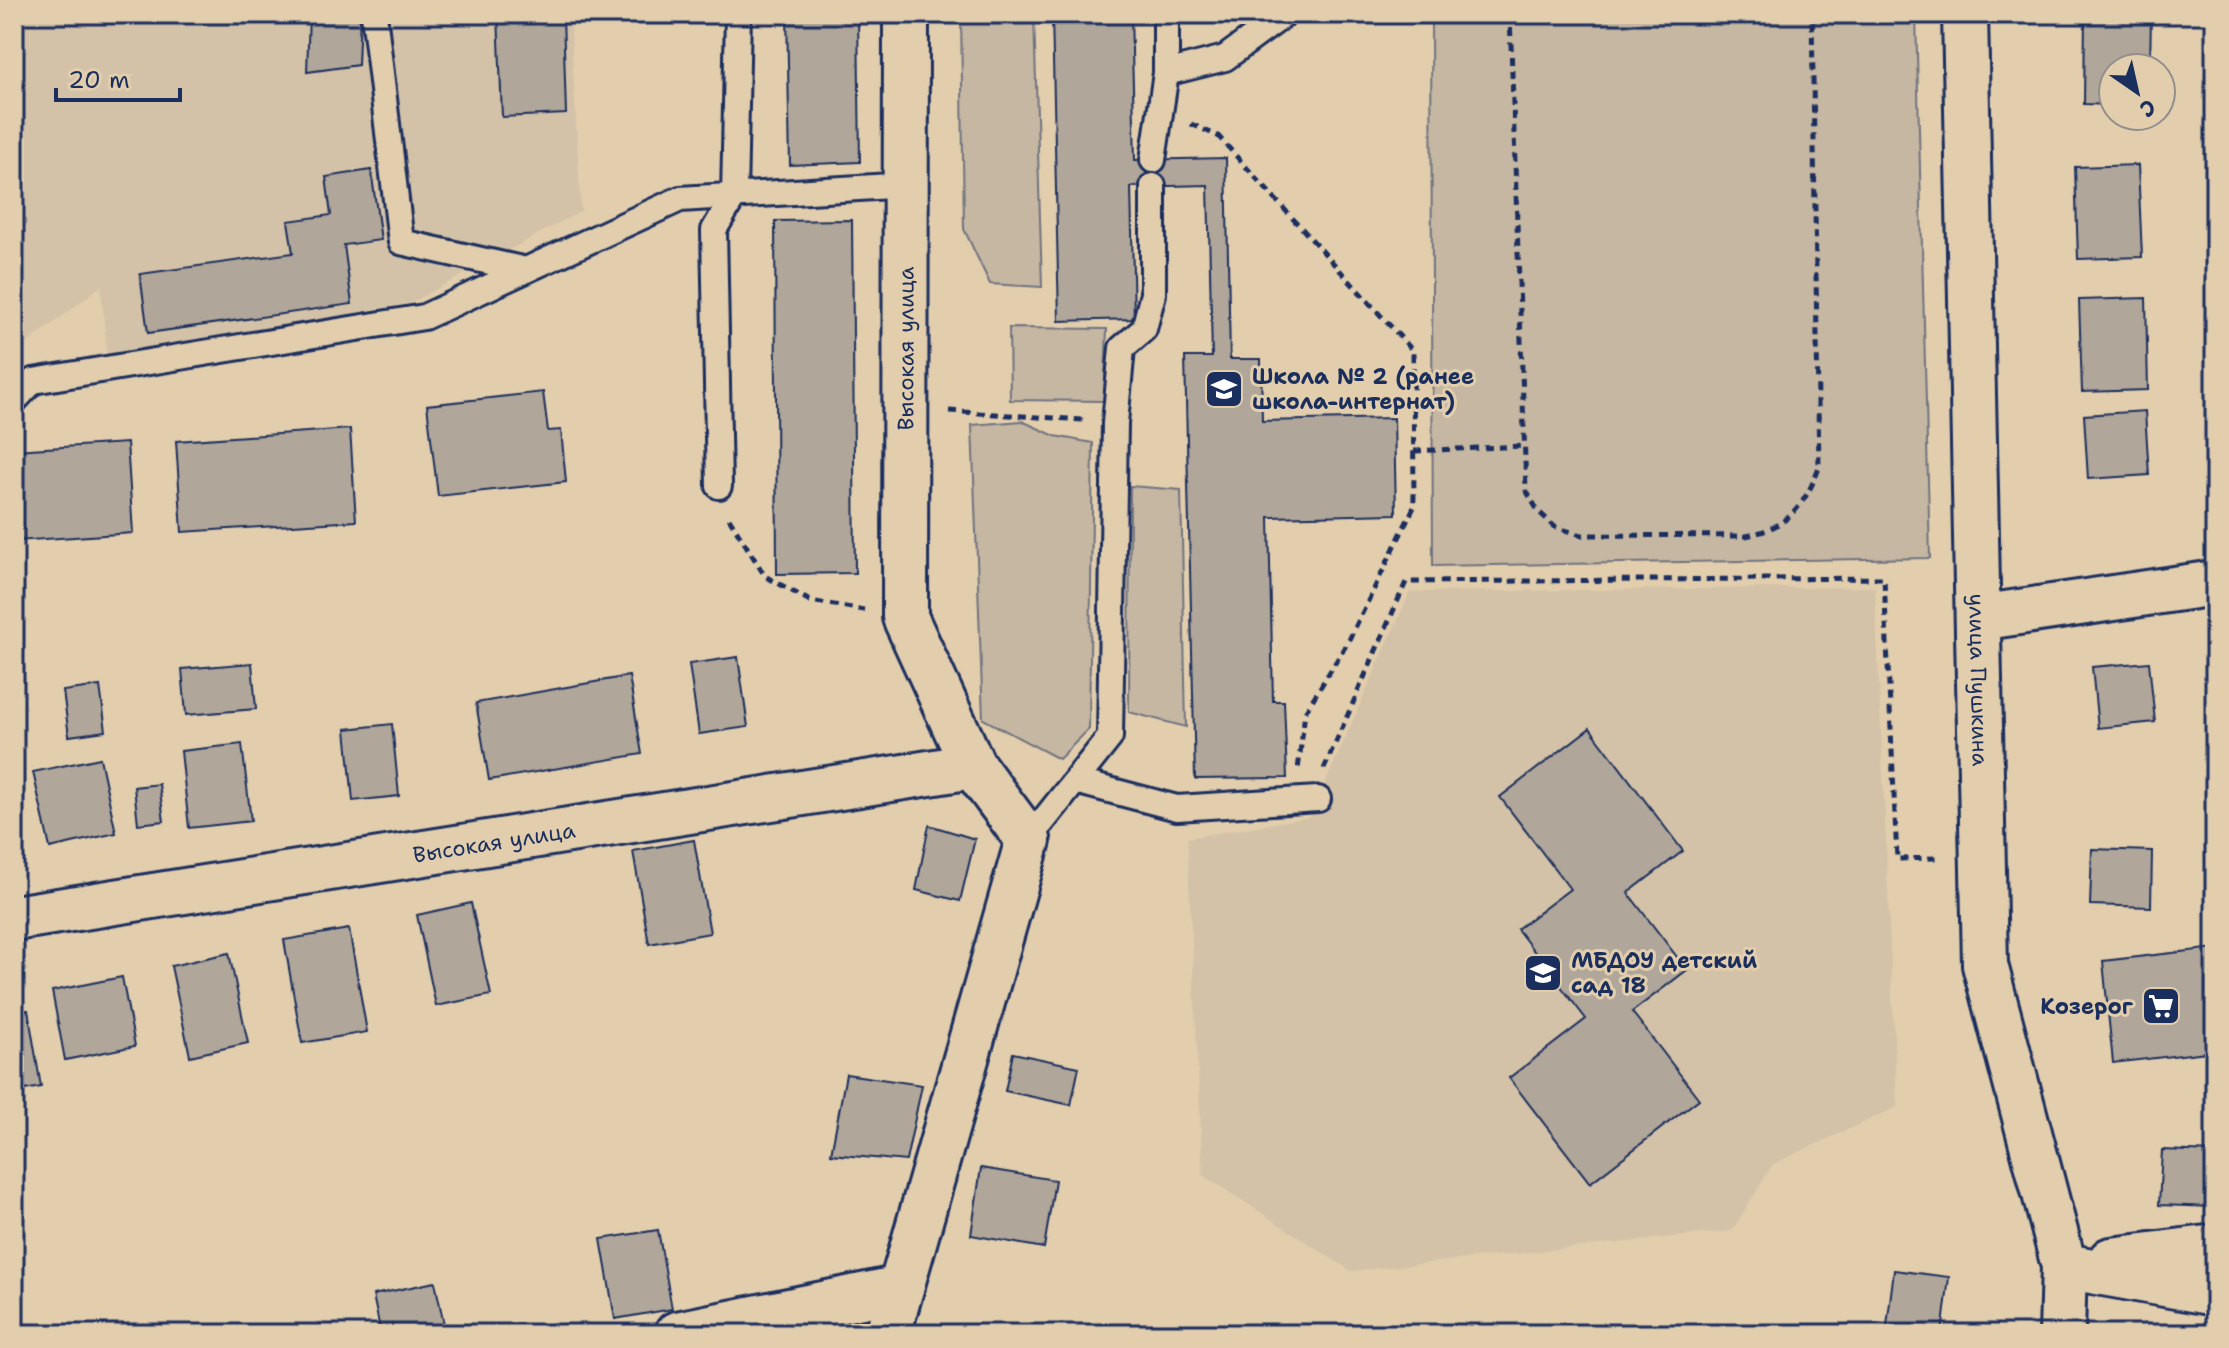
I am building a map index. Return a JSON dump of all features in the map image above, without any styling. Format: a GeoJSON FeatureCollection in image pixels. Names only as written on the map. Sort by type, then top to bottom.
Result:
{"type":"FeatureCollection","features":[{"type":"Feature","properties":{"kind":"street","name":"Высокая улица"},"geometry":{"type":"LineString","coordinates":[[906,14],[905,617],[973,766],[1028,840]]}},
{"type":"Feature","properties":{"kind":"street","name":"улица Пушкина"},"geometry":{"type":"LineString","coordinates":[[1965,14],[1985,965],[2064,1266],[2062,1334]]}},
{"type":"Feature","properties":{"kind":"street"},"geometry":{"type":"LineString","coordinates":[[1978,618],[2215,583]]}},
{"type":"Feature","properties":{"kind":"street","name":"Высокая улица"},"geometry":{"type":"LineString","coordinates":[[14,918],[973,766]]}},
{"type":"Feature","properties":{"kind":"street"},"geometry":{"type":"LineString","coordinates":[[888,1334],[1028,840]]}},
{"type":"Feature","properties":{"kind":"street"},"geometry":{"type":"LineString","coordinates":[[2064,1266],[2215,1247]]}},
{"type":"Feature","properties":{"kind":"street"},"geometry":{"type":"LineString","coordinates":[[2064,1266],[2215,1293]]}},
{"type":"Feature","properties":{"kind":"street"},"geometry":{"type":"LineString","coordinates":[[677,1334],[901,1288]]}},
{"type":"Feature","properties":{"kind":"lane"},"geometry":{"type":"LineString","coordinates":[[374,14],[401,242],[526,270]]}},
{"type":"Feature","properties":{"kind":"lane"},"geometry":{"type":"LineString","coordinates":[[719,486],[714,230],[734,196],[738,14]]}},
{"type":"Feature","properties":{"kind":"lane"},"geometry":{"type":"LineString","coordinates":[[1153,160],[1166,73],[1166,14]]}},
{"type":"Feature","properties":{"kind":"lane"},"geometry":{"type":"LineString","coordinates":[[1166,73],[1225,58],[1285,14]]}},
{"type":"Feature","properties":{"kind":"lane"},"geometry":{"type":"LineString","coordinates":[[14,401],[33,381],[424,317],[680,199],[907,185]]}},
{"type":"Feature","properties":{"kind":"lane"},"geometry":{"type":"LineString","coordinates":[[1028,840],[1110,737],[1115,423],[1122,348],[1144,329],[1153,294],[1153,186]]}},
{"type":"Feature","properties":{"kind":"lane"},"geometry":{"type":"LineString","coordinates":[[1075,781],[1177,808],[1318,799]]}},
{"type":"Feature","properties":{"kind":"path"},"geometry":{"type":"LineString","coordinates":[[1510,14],[1526,490],[1538,511],[1555,527],[1582,535],[1746,536],[1769,531],[1791,517],[1809,494],[1819,468],[1812,14]]}},
{"type":"Feature","properties":{"kind":"path"},"geometry":{"type":"LineString","coordinates":[[1161,111],[1218,136],[1413,351],[1414,507],[1348,642],[1305,712],[1297,779]]}},
{"type":"Feature","properties":{"kind":"path"},"geometry":{"type":"LineString","coordinates":[[952,411],[1085,421]]}},
{"type":"Feature","properties":{"kind":"path"},"geometry":{"type":"LineString","coordinates":[[1414,451],[1523,446]]}},
{"type":"Feature","properties":{"kind":"path"},"geometry":{"type":"LineString","coordinates":[[719,486],[729,519],[765,576],[810,601],[905,617]]}},
{"type":"Feature","properties":{"kind":"path"},"geometry":{"type":"LineString","coordinates":[[1323,770],[1406,582],[1884,578],[1897,859],[1954,857]]}},
{"type":"Feature","properties":{"kind":"shaded area"},"geometry":{"type":"Polygon","coordinates":[[[14,14],[570,14],[581,211],[411,303],[107,356],[101,286],[14,354],[14,14]]]}},
{"type":"Feature","properties":{"kind":"shaded area"},"geometry":{"type":"Polygon","coordinates":[[[961,14],[1034,14],[1042,287],[990,284],[964,229],[961,14]]]}},
{"type":"Feature","properties":{"kind":"shaded area"},"geometry":{"type":"Polygon","coordinates":[[[1431,14],[1916,14],[1930,558],[1433,566],[1431,14]]]}},
{"type":"Feature","properties":{"kind":"shaded area"},"geometry":{"type":"Polygon","coordinates":[[[1009,328],[1107,329],[1104,401],[1010,400],[1009,328]]]}},
{"type":"Feature","properties":{"kind":"shaded area"},"geometry":{"type":"Polygon","coordinates":[[[1022,421],[1055,436],[1093,443],[1089,729],[1059,759],[983,719],[972,425],[1022,421]]]}},
{"type":"Feature","properties":{"kind":"shaded area"},"geometry":{"type":"Polygon","coordinates":[[[1130,486],[1181,490],[1186,727],[1129,712],[1130,486]]]}},
{"type":"Feature","properties":{"kind":"shaded area","name":"МБДОУ детский сад 18"},"geometry":{"type":"Polygon","coordinates":[[[1875,587],[1897,1107],[1773,1164],[1732,1231],[1351,1271],[1203,1175],[1187,838],[1310,817],[1410,592],[1875,587]]]}},
{"type":"Feature","properties":{"kind":"building"},"geometry":{"type":"Polygon","coordinates":[[[309,14],[360,14],[358,65],[307,72],[309,14]]]}},
{"type":"Feature","properties":{"kind":"building"},"geometry":{"type":"Polygon","coordinates":[[[498,14],[563,14],[566,114],[502,117],[498,14]]]}},
{"type":"Feature","properties":{"kind":"building"},"geometry":{"type":"Polygon","coordinates":[[[787,14],[858,14],[860,162],[790,165],[787,14]]]}},
{"type":"Feature","properties":{"kind":"building","name":"Школа № 2 (ранее школа-интернат)"},"geometry":{"type":"Polygon","coordinates":[[[1052,14],[1131,14],[1135,160],[1226,158],[1230,359],[1261,359],[1262,421],[1394,418],[1396,514],[1269,517],[1273,701],[1284,701],[1287,778],[1195,779],[1185,357],[1212,357],[1208,185],[1131,187],[1134,319],[1059,321],[1052,14]]]}},
{"type":"Feature","properties":{"kind":"building"},"geometry":{"type":"Polygon","coordinates":[[[2085,14],[2151,14],[2150,52],[2097,52],[2097,104],[2084,104],[2085,14]]]}},
{"type":"Feature","properties":{"kind":"building"},"geometry":{"type":"Polygon","coordinates":[[[2138,165],[2142,257],[2078,259],[2075,167],[2138,165]]]}},
{"type":"Feature","properties":{"kind":"building"},"geometry":{"type":"Polygon","coordinates":[[[371,170],[381,240],[344,245],[352,304],[148,333],[140,274],[293,253],[288,221],[331,215],[326,177],[371,170]]]}},
{"type":"Feature","properties":{"kind":"building"},"geometry":{"type":"Polygon","coordinates":[[[852,220],[855,573],[777,574],[775,221],[852,220]]]}},
{"type":"Feature","properties":{"kind":"building"},"geometry":{"type":"Polygon","coordinates":[[[2146,298],[2148,390],[2082,392],[2079,300],[2146,298]]]}},
{"type":"Feature","properties":{"kind":"building"},"geometry":{"type":"Polygon","coordinates":[[[543,392],[548,431],[561,430],[566,482],[438,496],[427,405],[543,392]]]}},
{"type":"Feature","properties":{"kind":"building"},"geometry":{"type":"Polygon","coordinates":[[[2145,411],[2149,475],[2088,479],[2084,415],[2145,411]]]}},
{"type":"Feature","properties":{"kind":"building"},"geometry":{"type":"Polygon","coordinates":[[[350,429],[356,521],[182,532],[176,441],[350,429]]]}},
{"type":"Feature","properties":{"kind":"building"},"geometry":{"type":"Polygon","coordinates":[[[127,443],[133,533],[16,541],[14,450],[127,443]]]}},
{"type":"Feature","properties":{"kind":"building"},"geometry":{"type":"Polygon","coordinates":[[[738,657],[748,727],[699,734],[689,664],[738,657]]]}},
{"type":"Feature","properties":{"kind":"building"},"geometry":{"type":"Polygon","coordinates":[[[2149,662],[2155,722],[2098,728],[2092,667],[2149,662]]]}},
{"type":"Feature","properties":{"kind":"building"},"geometry":{"type":"Polygon","coordinates":[[[252,663],[256,709],[186,715],[182,669],[252,663]]]}},
{"type":"Feature","properties":{"kind":"building"},"geometry":{"type":"Polygon","coordinates":[[[629,676],[642,754],[489,780],[476,703],[629,676]]]}},
{"type":"Feature","properties":{"kind":"building"},"geometry":{"type":"Polygon","coordinates":[[[100,686],[106,731],[69,736],[63,691],[100,686]]]}},
{"type":"Feature","properties":{"kind":"building"},"geometry":{"type":"Polygon","coordinates":[[[392,724],[399,796],[353,801],[346,729],[392,724]]]}},
{"type":"Feature","properties":{"kind":"building"},"geometry":{"type":"Polygon","coordinates":[[[1590,728],[1683,851],[1628,893],[1687,970],[1632,1012],[1699,1099],[1590,1183],[1509,1078],[1586,1019],[1517,929],[1570,889],[1500,797],[1590,728]]]}},
{"type":"Feature","properties":{"kind":"building"},"geometry":{"type":"Polygon","coordinates":[[[242,744],[251,821],[189,828],[181,751],[242,744]]]}},
{"type":"Feature","properties":{"kind":"building"},"geometry":{"type":"Polygon","coordinates":[[[100,758],[116,833],[50,848],[33,772],[100,758]]]}},
{"type":"Feature","properties":{"kind":"building"},"geometry":{"type":"Polygon","coordinates":[[[159,784],[164,821],[138,824],[134,787],[159,784]]]}},
{"type":"Feature","properties":{"kind":"building"},"geometry":{"type":"Polygon","coordinates":[[[929,825],[975,839],[960,901],[916,890],[929,825]]]}},
{"type":"Feature","properties":{"kind":"building"},"geometry":{"type":"Polygon","coordinates":[[[694,840],[710,933],[649,944],[633,851],[694,840]]]}},
{"type":"Feature","properties":{"kind":"building"},"geometry":{"type":"Polygon","coordinates":[[[2092,849],[2152,851],[2151,907],[2090,905],[2092,849]]]}},
{"type":"Feature","properties":{"kind":"building"},"geometry":{"type":"Polygon","coordinates":[[[471,903],[491,995],[436,1006],[417,915],[471,903]]]}},
{"type":"Feature","properties":{"kind":"building"},"geometry":{"type":"Polygon","coordinates":[[[349,929],[367,1032],[302,1043],[284,940],[349,929]]]}},
{"type":"Feature","properties":{"kind":"building","name":"Козерог"},"geometry":{"type":"Polygon","coordinates":[[[2215,948],[2215,1051],[2113,1063],[2103,961],[2215,948]]]}},
{"type":"Feature","properties":{"kind":"building"},"geometry":{"type":"Polygon","coordinates":[[[229,953],[248,1043],[190,1056],[171,966],[229,953]]]}},
{"type":"Feature","properties":{"kind":"building"},"geometry":{"type":"Polygon","coordinates":[[[122,977],[135,1046],[65,1060],[52,991],[122,977]]]}},
{"type":"Feature","properties":{"kind":"building"},"geometry":{"type":"Polygon","coordinates":[[[28,1010],[41,1087],[14,1092],[14,1013],[28,1010]]]}},
{"type":"Feature","properties":{"kind":"building"},"geometry":{"type":"Polygon","coordinates":[[[1013,1053],[1079,1067],[1071,1105],[1005,1091],[1013,1053]]]}},
{"type":"Feature","properties":{"kind":"building"},"geometry":{"type":"Polygon","coordinates":[[[846,1074],[922,1085],[906,1161],[831,1154],[846,1074]]]}},
{"type":"Feature","properties":{"kind":"building"},"geometry":{"type":"Polygon","coordinates":[[[2162,1150],[2215,1152],[2215,1207],[2159,1205],[2162,1150]]]}},
{"type":"Feature","properties":{"kind":"building"},"geometry":{"type":"Polygon","coordinates":[[[981,1168],[1055,1180],[1044,1248],[971,1235],[981,1168]]]}},
{"type":"Feature","properties":{"kind":"building"},"geometry":{"type":"Polygon","coordinates":[[[658,1230],[672,1309],[615,1319],[601,1239],[658,1230]]]}},
{"type":"Feature","properties":{"kind":"building"},"geometry":{"type":"Polygon","coordinates":[[[1894,1270],[1949,1277],[1942,1334],[1886,1334],[1894,1270]]]}},
{"type":"Feature","properties":{"kind":"building"},"geometry":{"type":"Polygon","coordinates":[[[435,1282],[446,1334],[381,1334],[373,1295],[435,1282]]]}},
{"type":"Feature","properties":{"kind":"place","name":"Школа № 2 (ранее школа-интернат)"},"geometry":{"type":"Point","coordinates":[1224,389]}},
{"type":"Feature","properties":{"kind":"place","name":"МБДОУ детский сад 18"},"geometry":{"type":"Point","coordinates":[1543,973]}},
{"type":"Feature","properties":{"kind":"place","name":"Козерог"},"geometry":{"type":"Point","coordinates":[2161,1006]}}]}
